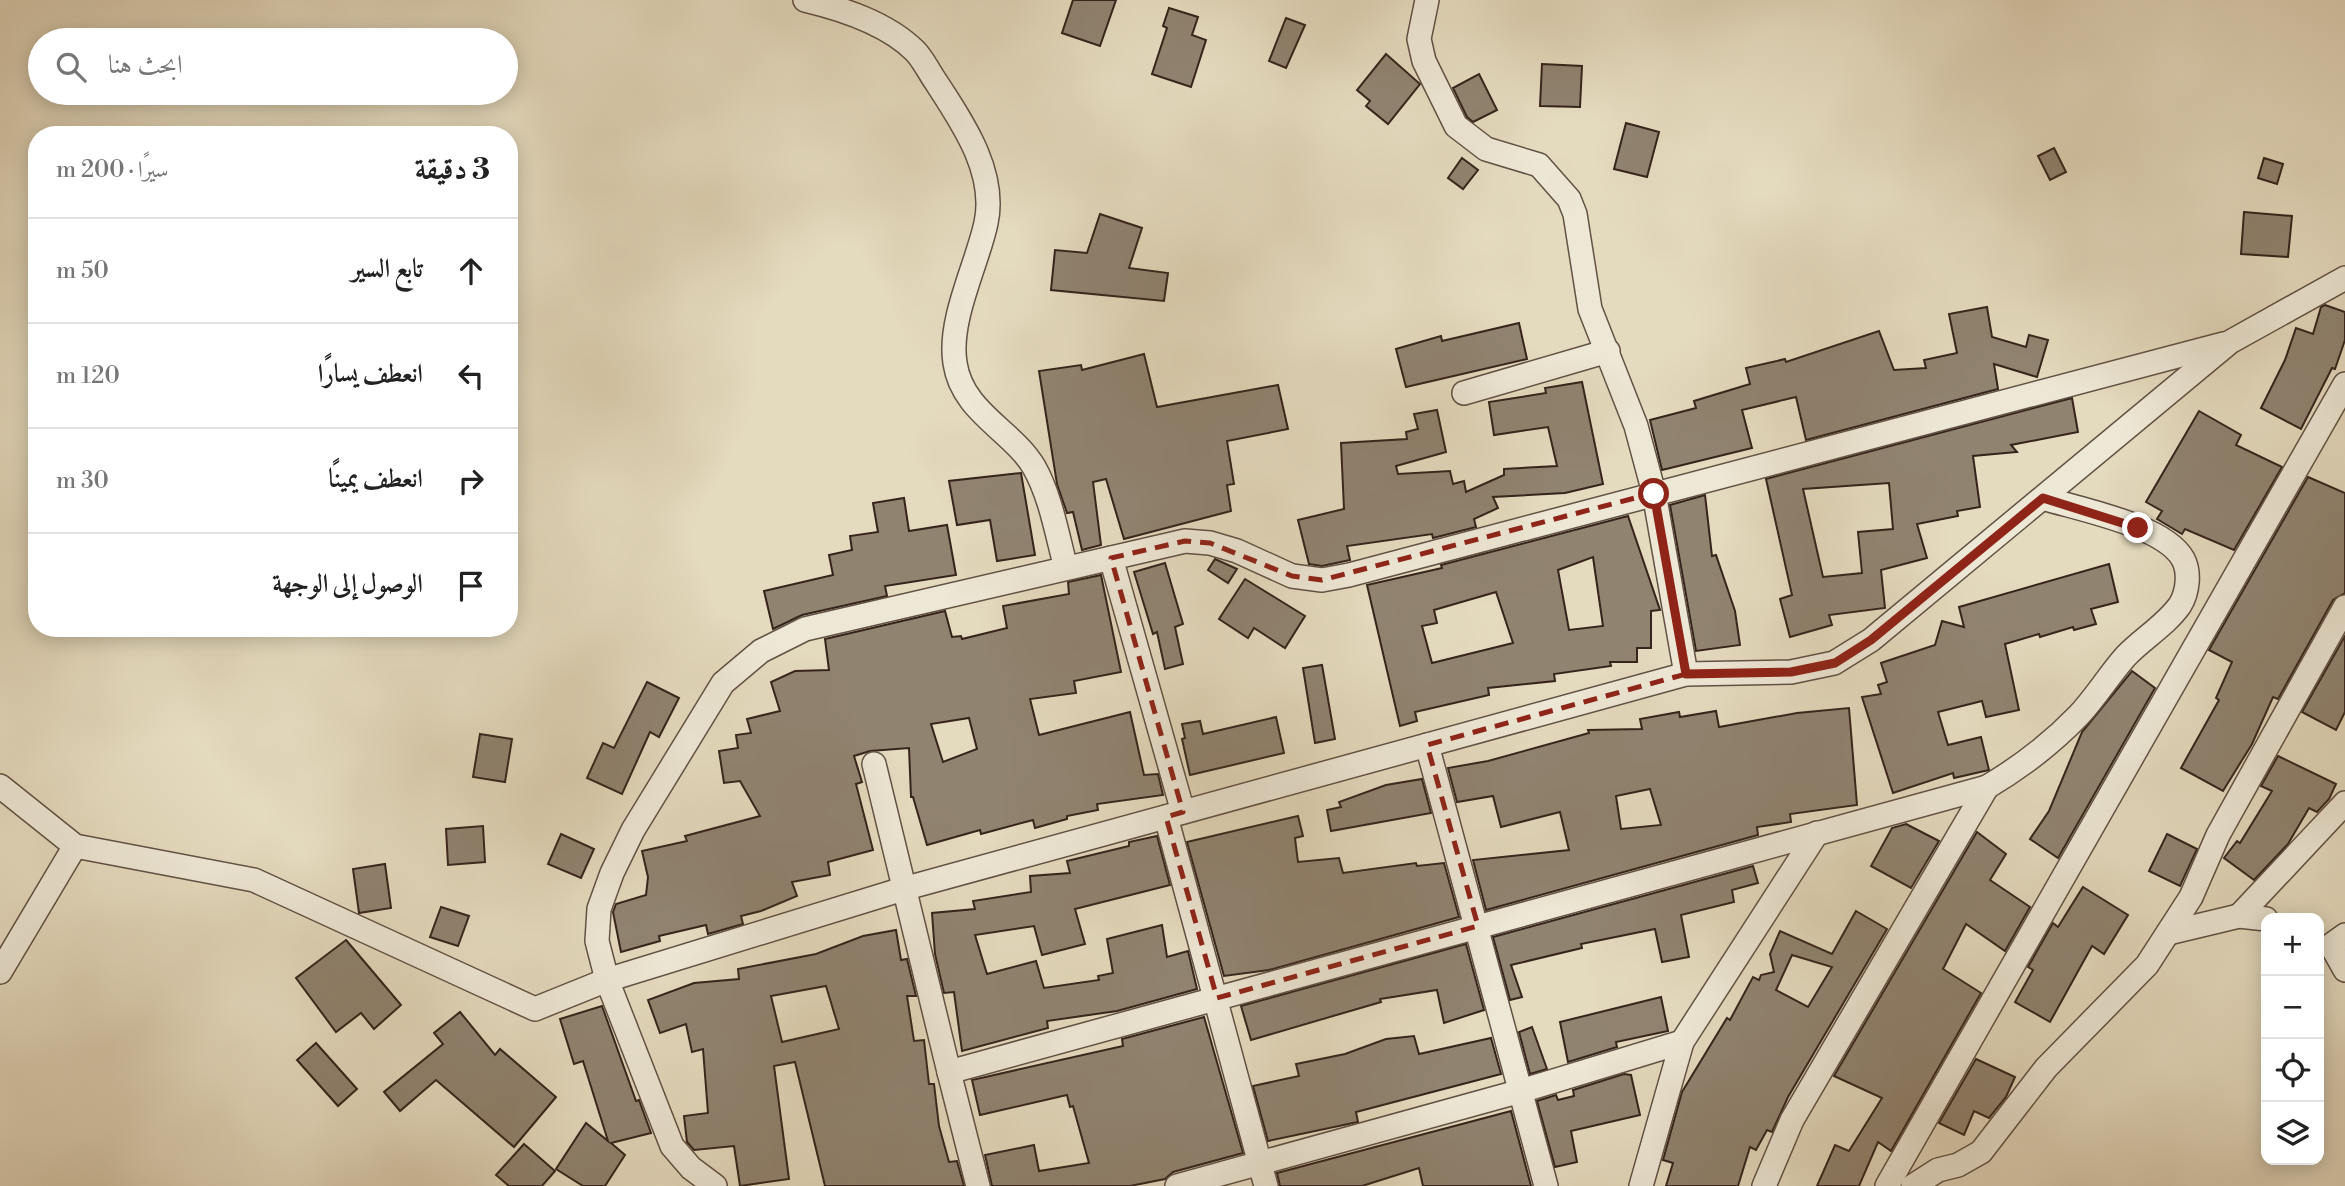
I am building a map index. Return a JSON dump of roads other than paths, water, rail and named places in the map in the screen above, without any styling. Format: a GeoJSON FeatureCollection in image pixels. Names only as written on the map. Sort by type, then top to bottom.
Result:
{"type":"FeatureCollection","features":[{"type":"Feature","properties":{"kind":"street"},"geometry":{"type":"LineString","coordinates":[[805,0],[870,22],[898,37],[916,52],[962,123],[989,192],[987,221],[956,331],[955,363],[966,391],[986,420],[1033,465],[1043,488],[1066,568]]}},
{"type":"Feature","properties":{"kind":"street"},"geometry":{"type":"LineString","coordinates":[[1427,0],[1419,39],[1424,61],[1456,126],[1486,149],[1539,165],[1569,199],[1575,214],[1590,309],[1636,426],[1654,494],[1686,674]]}},
{"type":"Feature","properties":{"kind":"street"},"geometry":{"type":"LineString","coordinates":[[0,786],[75,846],[254,880],[535,1009],[607,979],[903,889],[1686,674],[1791,672],[1835,663],[1871,640],[2230,342],[2345,278]]}},
{"type":"Feature","properties":{"kind":"street"},"geometry":{"type":"LineString","coordinates":[[715,1186],[691,1168],[672,1146],[607,979],[597,941],[599,909],[612,873],[633,830],[723,683],[761,651],[805,629],[1185,541],[1210,543],[1292,576],[1322,580],[2230,342]]}},
{"type":"Feature","properties":{"kind":"street"},"geometry":{"type":"LineString","coordinates":[[1464,393],[1608,351]]}},
{"type":"Feature","properties":{"kind":"street"},"geometry":{"type":"LineString","coordinates":[[1887,1186],[2345,384]]}},
{"type":"Feature","properties":{"kind":"street"},"geometry":{"type":"LineString","coordinates":[[949,1072],[1987,787],[2045,748],[2080,713],[2124,658],[2181,603],[2186,586],[2188,573],[2182,557],[2164,540],[2138,528],[2043,498]]}},
{"type":"Feature","properties":{"kind":"street"},"geometry":{"type":"LineString","coordinates":[[1111,558],[1175,814],[1217,998],[1266,1186]]}},
{"type":"Feature","properties":{"kind":"street"},"geometry":{"type":"LineString","coordinates":[[1913,1186],[1938,1170],[1958,1166],[1981,1152],[2046,1068],[2147,965],[2190,897],[2218,835],[2345,607]]}},
{"type":"Feature","properties":{"kind":"street"},"geometry":{"type":"LineString","coordinates":[[1427,745],[1546,1186]]}},
{"type":"Feature","properties":{"kind":"street"},"geometry":{"type":"LineString","coordinates":[[874,764],[978,1186]]}},
{"type":"Feature","properties":{"kind":"street"},"geometry":{"type":"LineString","coordinates":[[1764,1186],[1792,1120],[1987,787]]}},
{"type":"Feature","properties":{"kind":"street"},"geometry":{"type":"LineString","coordinates":[[2239,916],[2345,803]]}},
{"type":"Feature","properties":{"kind":"street"},"geometry":{"type":"LineString","coordinates":[[1642,1186],[1682,1042],[1817,834]]}},
{"type":"Feature","properties":{"kind":"street"},"geometry":{"type":"LineString","coordinates":[[0,972],[75,846]]}},
{"type":"Feature","properties":{"kind":"street"},"geometry":{"type":"LineString","coordinates":[[2168,933],[2239,916],[2261,918]]}},
{"type":"Feature","properties":{"kind":"street"},"geometry":{"type":"LineString","coordinates":[[2332,939],[2345,970]]}},
{"type":"Feature","properties":{"kind":"street"},"geometry":{"type":"LineString","coordinates":[[1177,1186],[1521,1091],[1682,1042]]}}]}
